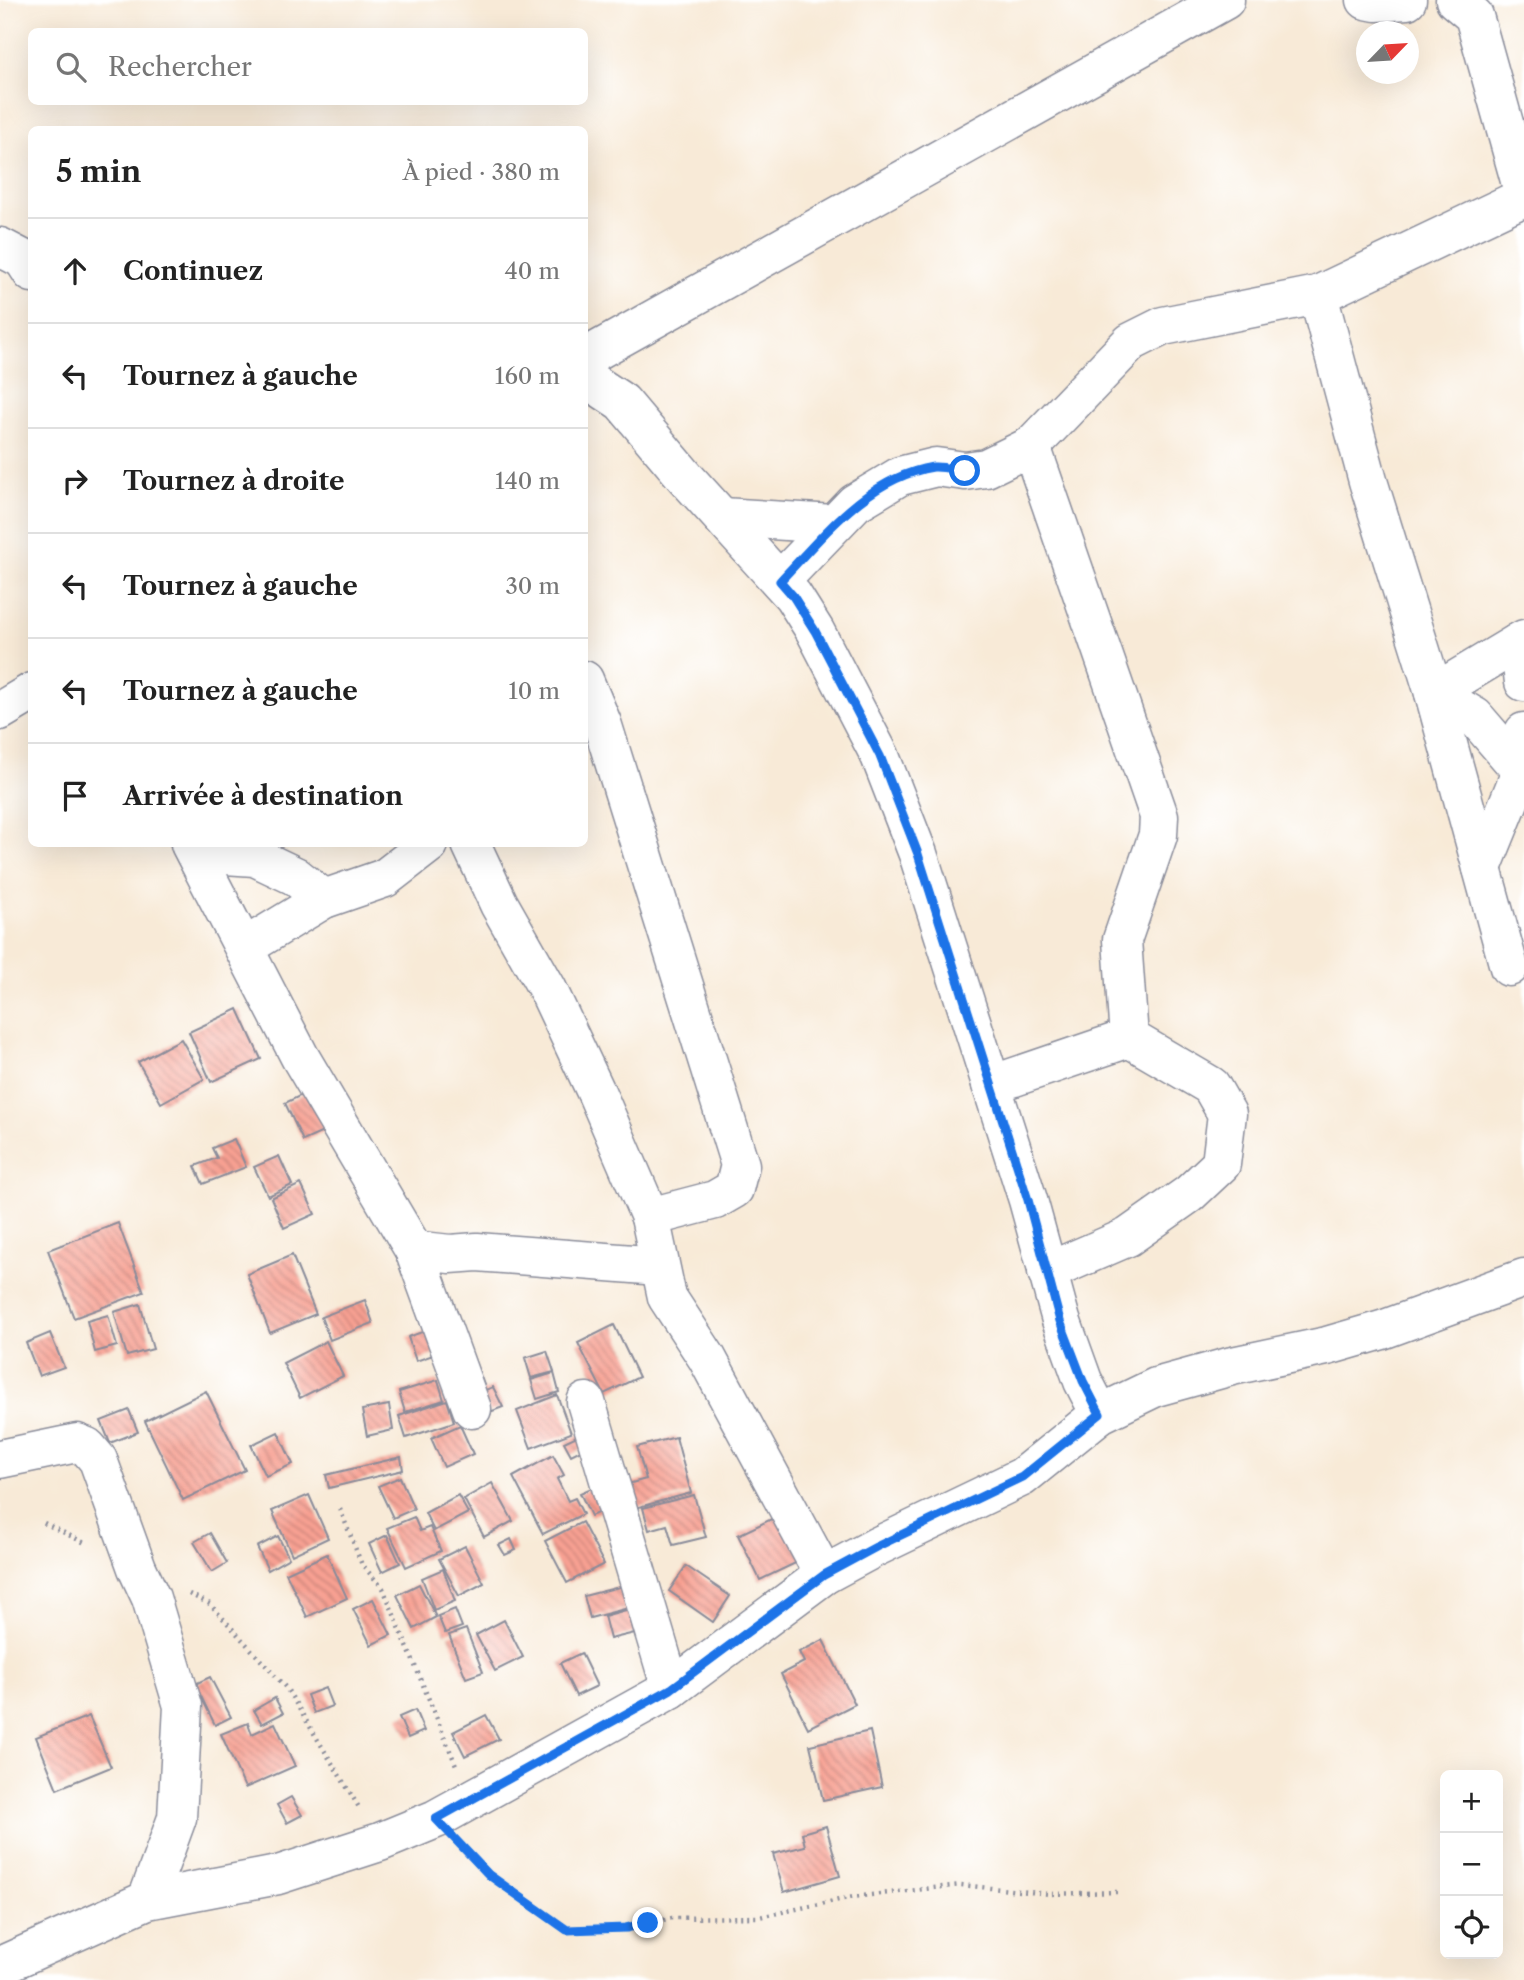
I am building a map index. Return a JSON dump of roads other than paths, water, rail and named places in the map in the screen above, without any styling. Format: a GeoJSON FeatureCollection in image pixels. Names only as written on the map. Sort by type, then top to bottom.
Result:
{"type":"FeatureCollection","features":[{"type":"Feature","properties":{"kind":"street"},"geometry":{"type":"LineString","coordinates":[[588,356],[1226,0]]}},
{"type":"Feature","properties":{"kind":"street"},"geometry":{"type":"LineString","coordinates":[[1366,0],[1407,0]]}},
{"type":"Feature","properties":{"kind":"street"},"geometry":{"type":"LineString","coordinates":[[780,581],[855,503],[900,476],[936,467],[965,471],[986,468],[1031,446],[1131,342],[1163,326],[1318,295],[1524,196],[1474,16],[1455,0]]}},
{"type":"Feature","properties":{"kind":"street"},"geometry":{"type":"LineString","coordinates":[[0,247],[23,259],[28,267]]}},
{"type":"Feature","properties":{"kind":"street"},"geometry":{"type":"LineString","coordinates":[[1318,295],[1368,481],[1434,693],[1509,967]]}},
{"type":"Feature","properties":{"kind":"street"},"geometry":{"type":"LineString","coordinates":[[588,380],[622,402],[793,596],[815,631],[880,756],[918,854],[1028,1200],[1060,1321],[1083,1381],[1100,1414]]}},
{"type":"Feature","properties":{"kind":"street"},"geometry":{"type":"LineString","coordinates":[[1031,446],[1159,816],[1158,835],[1122,940],[1129,1038]]}},
{"type":"Feature","properties":{"kind":"street"},"geometry":{"type":"LineString","coordinates":[[722,517],[834,524]]}},
{"type":"Feature","properties":{"kind":"street"},"geometry":{"type":"LineString","coordinates":[[1434,693],[1521,640],[1524,682]]}},
{"type":"Feature","properties":{"kind":"street"},"geometry":{"type":"LineString","coordinates":[[588,690],[602,723],[740,1165],[734,1189],[715,1200],[650,1217]]}},
{"type":"Feature","properties":{"kind":"street"},"geometry":{"type":"LineString","coordinates":[[1434,693],[1475,717],[1522,773]]}},
{"type":"Feature","properties":{"kind":"street"},"geometry":{"type":"LineString","coordinates":[[0,711],[28,694]]}},
{"type":"Feature","properties":{"kind":"street"},"geometry":{"type":"LineString","coordinates":[[1482,868],[1522,773],[1524,732]]}},
{"type":"Feature","properties":{"kind":"street"},"geometry":{"type":"LineString","coordinates":[[245,947],[324,899],[385,878],[425,847]]}},
{"type":"Feature","properties":{"kind":"street"},"geometry":{"type":"LineString","coordinates":[[472,847],[499,904],[548,990],[597,1094],[650,1217],[667,1297],[707,1358],[824,1575]]}},
{"type":"Feature","properties":{"kind":"street"},"geometry":{"type":"LineString","coordinates":[[193,848],[256,857],[295,876],[324,899]]}},
{"type":"Feature","properties":{"kind":"street"},"geometry":{"type":"LineString","coordinates":[[193,848],[300,1057],[414,1251],[472,1409]]}},
{"type":"Feature","properties":{"kind":"street"},"geometry":{"type":"LineString","coordinates":[[991,1085],[1129,1038],[1211,1086],[1227,1114],[1221,1164],[1189,1194],[1128,1237],[1047,1272]]}},
{"type":"Feature","properties":{"kind":"street"},"geometry":{"type":"LineString","coordinates":[[414,1251],[450,1254],[477,1252],[659,1266]]}},
{"type":"Feature","properties":{"kind":"street"},"geometry":{"type":"LineString","coordinates":[[0,1966],[147,1900],[278,1875],[380,1842],[436,1819],[671,1689],[824,1575],[1022,1477],[1100,1414],[1156,1387],[1382,1330],[1524,1278]]}},
{"type":"Feature","properties":{"kind":"street"},"geometry":{"type":"LineString","coordinates":[[586,1402],[671,1689]]}},
{"type":"Feature","properties":{"kind":"street"},"geometry":{"type":"LineString","coordinates":[[0,1459],[77,1443],[87,1447],[98,1460],[137,1568],[151,1598],[183,1706],[177,1818],[147,1900]]}}]}
